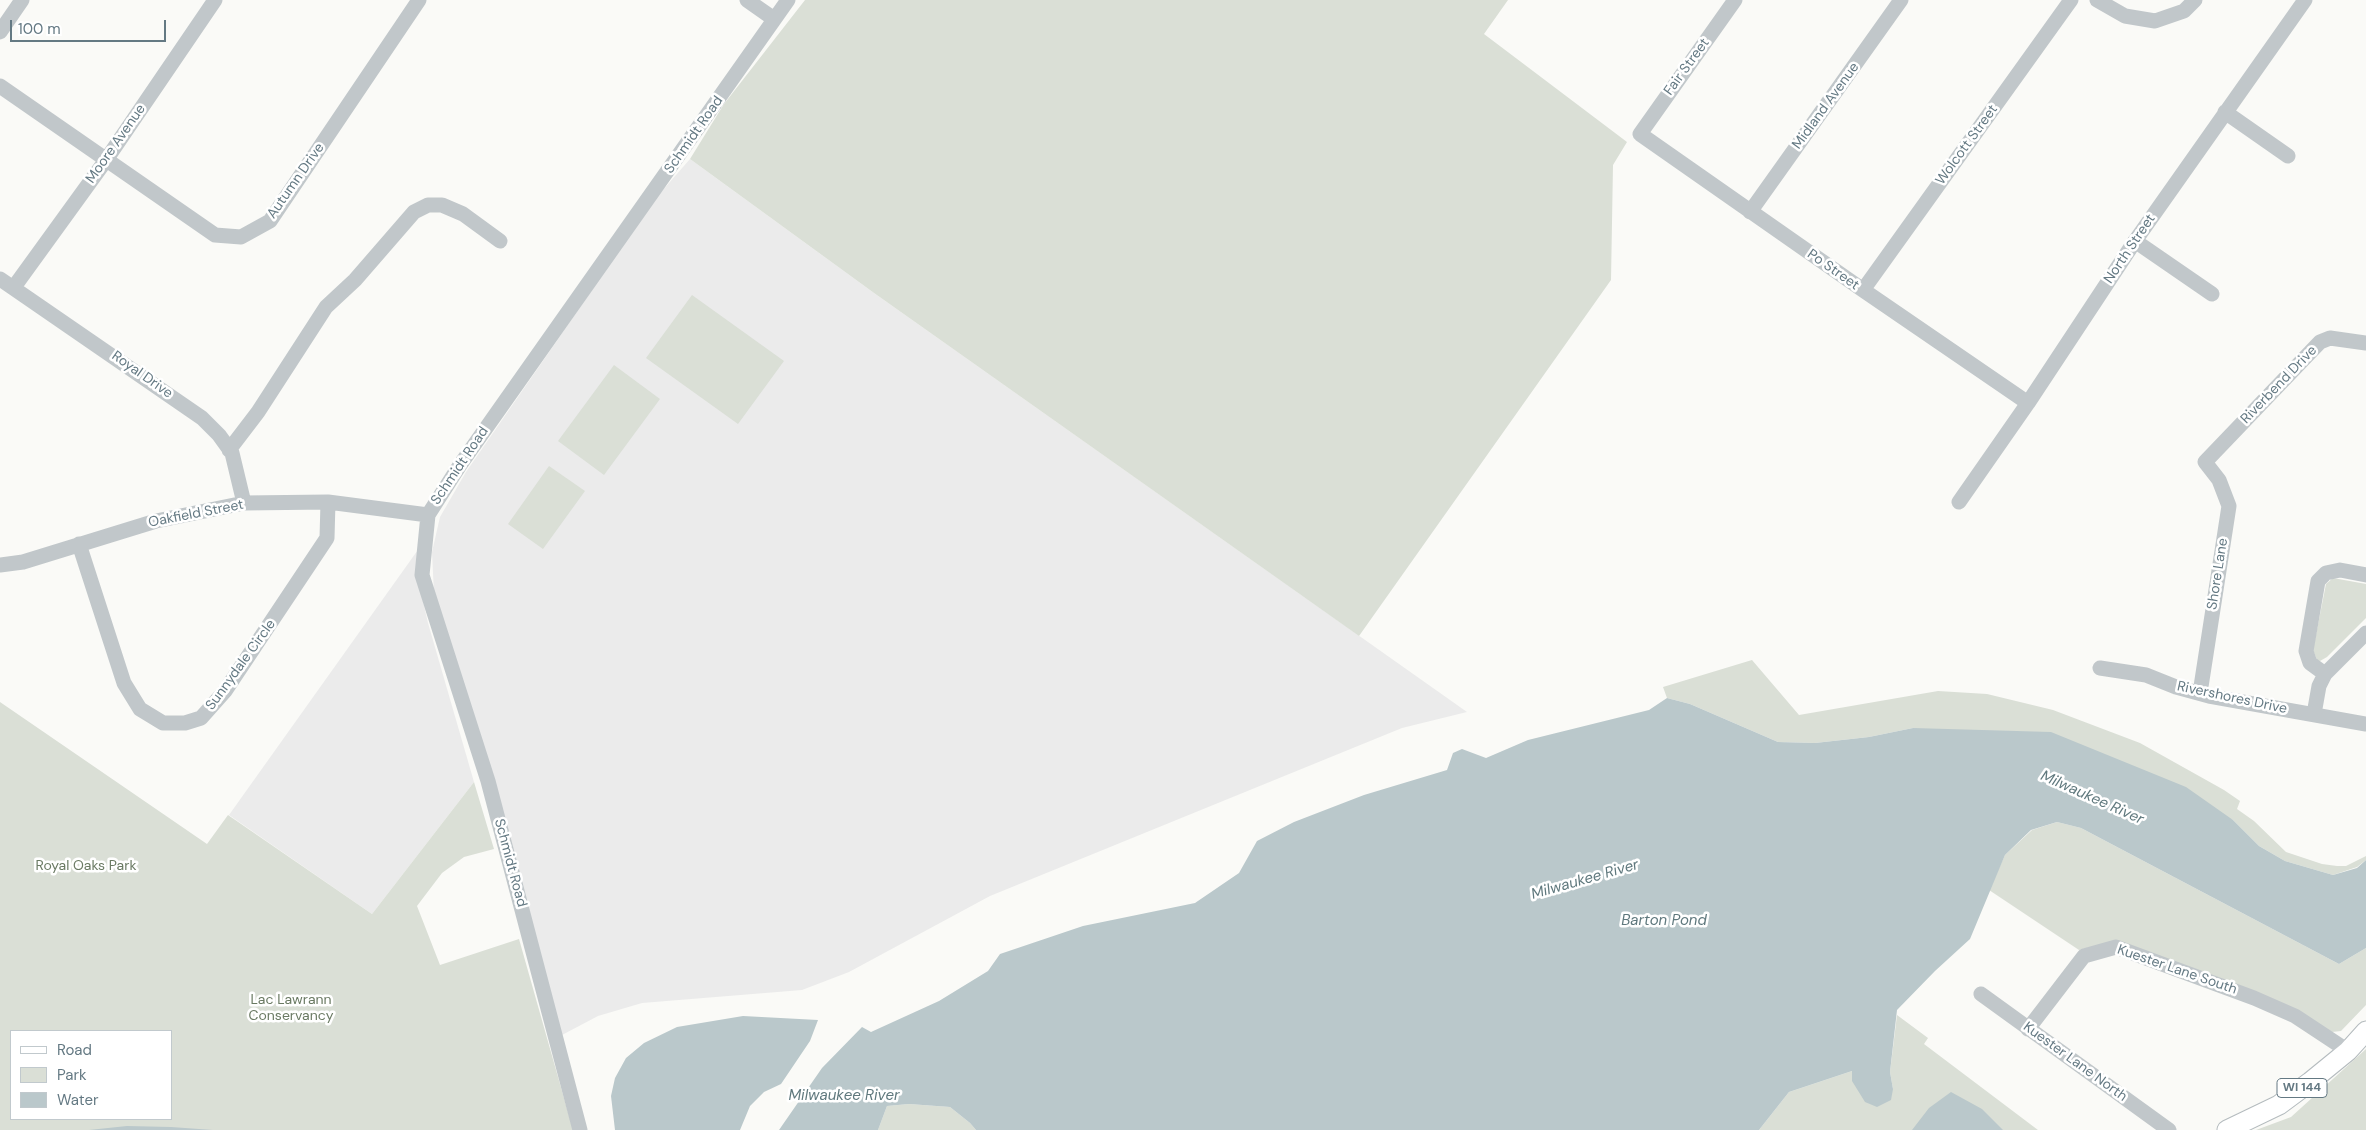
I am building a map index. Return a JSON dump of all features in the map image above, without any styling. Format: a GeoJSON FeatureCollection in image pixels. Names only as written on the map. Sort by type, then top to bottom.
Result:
{"type":"FeatureCollection","features":[{"type":"Feature","properties":{"kind":"main road","name":"WI 144"},"geometry":{"type":"LineString","coordinates":[[2227,1130],[2278,1105],[2348,1051],[2366,1031]]}},
{"type":"Feature","properties":{"kind":"street"},"geometry":{"type":"LineString","coordinates":[[0,32],[22,0]]}},
{"type":"Feature","properties":{"kind":"street","name":"Moore Avenue"},"geometry":{"type":"LineString","coordinates":[[14,287],[106,160],[215,0]]}},
{"type":"Feature","properties":{"kind":"street","name":"Autumn Drive"},"geometry":{"type":"LineString","coordinates":[[0,86],[216,235],[241,237],[270,221],[419,0]]}},
{"type":"Feature","properties":{"kind":"street"},"geometry":{"type":"LineString","coordinates":[[747,0],[774,19]]}},
{"type":"Feature","properties":{"kind":"street","name":"Schmidt Road"},"geometry":{"type":"LineString","coordinates":[[580,1130],[490,786],[422,575],[428,515],[476,442],[788,0]]}},
{"type":"Feature","properties":{"kind":"street","name":"Fair Street"},"geometry":{"type":"LineString","coordinates":[[1640,134],[1735,0]]}},
{"type":"Feature","properties":{"kind":"street","name":"Midland Avenue"},"geometry":{"type":"LineString","coordinates":[[1750,212],[1901,0]]}},
{"type":"Feature","properties":{"kind":"street","name":"Wolcott Street"},"geometry":{"type":"LineString","coordinates":[[1863,290],[2071,0]]}},
{"type":"Feature","properties":{"kind":"street"},"geometry":{"type":"LineString","coordinates":[[2097,0],[2125,16],[2155,21],[2184,11],[2195,0]]}},
{"type":"Feature","properties":{"kind":"street","name":"North Street"},"geometry":{"type":"LineString","coordinates":[[1959,502],[2028,403],[2135,241],[2305,0]]}},
{"type":"Feature","properties":{"kind":"street"},"geometry":{"type":"LineString","coordinates":[[2225,112],[2288,156]]}},
{"type":"Feature","properties":{"kind":"street","name":"Po Street"},"geometry":{"type":"LineString","coordinates":[[1640,134],[2028,403]]}},
{"type":"Feature","properties":{"kind":"street"},"geometry":{"type":"LineString","coordinates":[[229,450],[258,412],[326,307],[355,280],[414,212],[428,205],[442,205],[463,214],[500,241]]}},
{"type":"Feature","properties":{"kind":"street"},"geometry":{"type":"LineString","coordinates":[[2135,241],[2212,294]]}},
{"type":"Feature","properties":{"kind":"street","name":"Royal Drive"},"geometry":{"type":"LineString","coordinates":[[0,278],[202,418],[219,435],[229,450],[244,503]]}},
{"type":"Feature","properties":{"kind":"street","name":"Riverbend Drive"},"geometry":{"type":"LineString","coordinates":[[2205,462],[2320,342],[2330,338],[2366,343]]}},
{"type":"Feature","properties":{"kind":"street","name":"Shore Lane"},"geometry":{"type":"LineString","coordinates":[[2200,693],[2229,506],[2220,480],[2205,462]]}},
{"type":"Feature","properties":{"kind":"street","name":"Oakfield Street"},"geometry":{"type":"LineString","coordinates":[[0,565],[23,562],[156,520],[244,503],[328,502],[428,515]]}},
{"type":"Feature","properties":{"kind":"street","name":"Sunnydale Circle"},"geometry":{"type":"LineString","coordinates":[[79,544],[124,682],[140,709],[163,723],[185,723],[201,718],[225,691],[327,538],[328,502]]}},
{"type":"Feature","properties":{"kind":"street"},"geometry":{"type":"LineString","coordinates":[[2325,674],[2310,663],[2306,651],[2318,581],[2326,573],[2340,570],[2366,576]]}},
{"type":"Feature","properties":{"kind":"street"},"geometry":{"type":"LineString","coordinates":[[2314,714],[2319,686],[2325,674],[2366,633]]}},
{"type":"Feature","properties":{"kind":"street","name":"Rivershores Drive"},"geometry":{"type":"LineString","coordinates":[[2100,668],[2146,674],[2176,687],[2200,693],[2366,724]]}},
{"type":"Feature","properties":{"kind":"street","name":"Kuester Lane South"},"geometry":{"type":"LineString","coordinates":[[2028,1029],[2084,956],[2095,951],[2116,947],[2254,998],[2295,1016],[2348,1051]]}},
{"type":"Feature","properties":{"kind":"street","name":"Kuester Lane North"},"geometry":{"type":"LineString","coordinates":[[1981,994],[2170,1130]]}},
{"type":"Feature","properties":{"kind":"shaded area"},"geometry":{"type":"Polygon","coordinates":[[[690,159],[874,293],[1467,712],[1402,728],[990,896],[849,972],[802,990],[642,1003],[598,1016],[562,1035],[434,594],[432,552],[440,517],[466,472],[655,199],[690,159]]]}},
{"type":"Feature","properties":{"kind":"shaded area"},"geometry":{"type":"Polygon","coordinates":[[[420,547],[421,592],[428,623],[474,782],[372,914],[229,815],[420,547]]]}},
{"type":"Feature","properties":{"kind":"green space"},"geometry":{"type":"Polygon","coordinates":[[[805,0],[1508,0],[1484,34],[1627,142],[1613,165],[1611,280],[1359,636],[874,293],[690,159],[724,104],[805,0]]]}},
{"type":"Feature","properties":{"kind":"green space"},"geometry":{"type":"Polygon","coordinates":[[[692,295],[784,361],[738,424],[646,358],[692,295]]]}},
{"type":"Feature","properties":{"kind":"green space"},"geometry":{"type":"Polygon","coordinates":[[[614,365],[660,399],[604,475],[558,441],[614,365]]]}},
{"type":"Feature","properties":{"kind":"green space"},"geometry":{"type":"Polygon","coordinates":[[[549,466],[585,491],[543,549],[508,524],[549,466]]]}},
{"type":"Feature","properties":{"kind":"green space"},"geometry":{"type":"Polygon","coordinates":[[[2333,578],[2366,584],[2366,618],[2327,657],[2320,661],[2317,660],[2313,650],[2326,584],[2333,578]]]}},
{"type":"Feature","properties":{"kind":"green space"},"geometry":{"type":"Polygon","coordinates":[[[1752,660],[1799,715],[1938,691],[1987,694],[2053,710],[2140,743],[2224,790],[2240,801],[2237,809],[2254,821],[2286,852],[2322,864],[2337,866],[2346,866],[2366,856],[2366,860],[2357,867],[2333,875],[2285,861],[2259,846],[2233,820],[1913,728],[1869,737],[1815,743],[1778,742],[1690,704],[1667,698],[1663,687],[1752,660]]]}},
{"type":"Feature","properties":{"kind":"green space","name":"Lac Lawrann Conservancy"},"geometry":{"type":"Polygon","coordinates":[[[0,702],[207,844],[228,815],[372,914],[474,782],[494,849],[464,857],[442,873],[417,906],[440,965],[519,939],[573,1130],[0,1130],[0,702]]]}},
{"type":"Feature","properties":{"kind":"green space"},"geometry":{"type":"Polygon","coordinates":[[[2057,822],[2081,828],[2339,964],[2366,948],[2366,1005],[2341,1031],[2332,1032],[2099,945],[2079,950],[1989,890],[2005,855],[2032,830],[2057,822]]]}},
{"type":"Feature","properties":{"kind":"green space"},"geometry":{"type":"Polygon","coordinates":[[[1897,1015],[1928,1038],[1924,1044],[2038,1130],[1759,1130],[1789,1092],[1852,1071],[1893,1089],[1890,1072],[1897,1015]]]}},
{"type":"Feature","properties":{"kind":"green space"},"geometry":{"type":"Polygon","coordinates":[[[2366,1049],[2366,1130],[2256,1130],[2291,1117],[2366,1049]]]}},
{"type":"Feature","properties":{"kind":"green space"},"geometry":{"type":"Polygon","coordinates":[[[909,1104],[950,1107],[976,1130],[878,1130],[887,1106],[909,1104]]]}},
{"type":"Feature","properties":{"kind":"water","name":"Barton Pond"},"geometry":{"type":"Polygon","coordinates":[[[1667,698],[1690,704],[1778,742],[1815,743],[1869,737],[1913,728],[2051,732],[2186,787],[2233,820],[2259,846],[2285,861],[2333,875],[2357,868],[2366,860],[2366,948],[2339,964],[2081,828],[2057,822],[2031,830],[2005,855],[1970,939],[1897,1010],[1890,1072],[1893,1089],[1891,1100],[1877,1107],[1865,1102],[1852,1081],[1852,1071],[1789,1092],[1759,1130],[976,1130],[950,1107],[909,1104],[887,1106],[878,1130],[779,1130],[822,1068],[862,1027],[871,1032],[939,1001],[988,971],[1000,954],[1083,926],[1195,903],[1239,873],[1257,841],[1294,822],[1364,795],[1447,770],[1453,753],[1462,749],[1486,758],[1528,740],[1649,710],[1667,698]]]}},
{"type":"Feature","properties":{"kind":"water"},"geometry":{"type":"Polygon","coordinates":[[[743,1016],[818,1020],[810,1041],[781,1084],[764,1092],[750,1106],[740,1130],[615,1130],[611,1096],[615,1078],[626,1058],[644,1043],[677,1027],[743,1016]]]}},
{"type":"Feature","properties":{"kind":"water"},"geometry":{"type":"Polygon","coordinates":[[[1951,1092],[1982,1109],[2003,1130],[1912,1130],[1929,1108],[1951,1092]]]}},
{"type":"Feature","properties":{"kind":"water"},"geometry":{"type":"Polygon","coordinates":[[[127,1126],[171,1127],[213,1130],[89,1130],[127,1126]]]}},
{"type":"Feature","properties":{"kind":"water label","name":"Milwaukee River"},"geometry":{"type":"Point","coordinates":[2092,798]}},
{"type":"Feature","properties":{"kind":"water label","name":"Milwaukee River"},"geometry":{"type":"Point","coordinates":[1585,880]}},
{"type":"Feature","properties":{"kind":"water label","name":"Milwaukee River"},"geometry":{"type":"Point","coordinates":[844,1096]}},
{"type":"Feature","properties":{"kind":"park label","name":"Royal Oaks Park"},"geometry":{"type":"Point","coordinates":[86,866]}}]}
